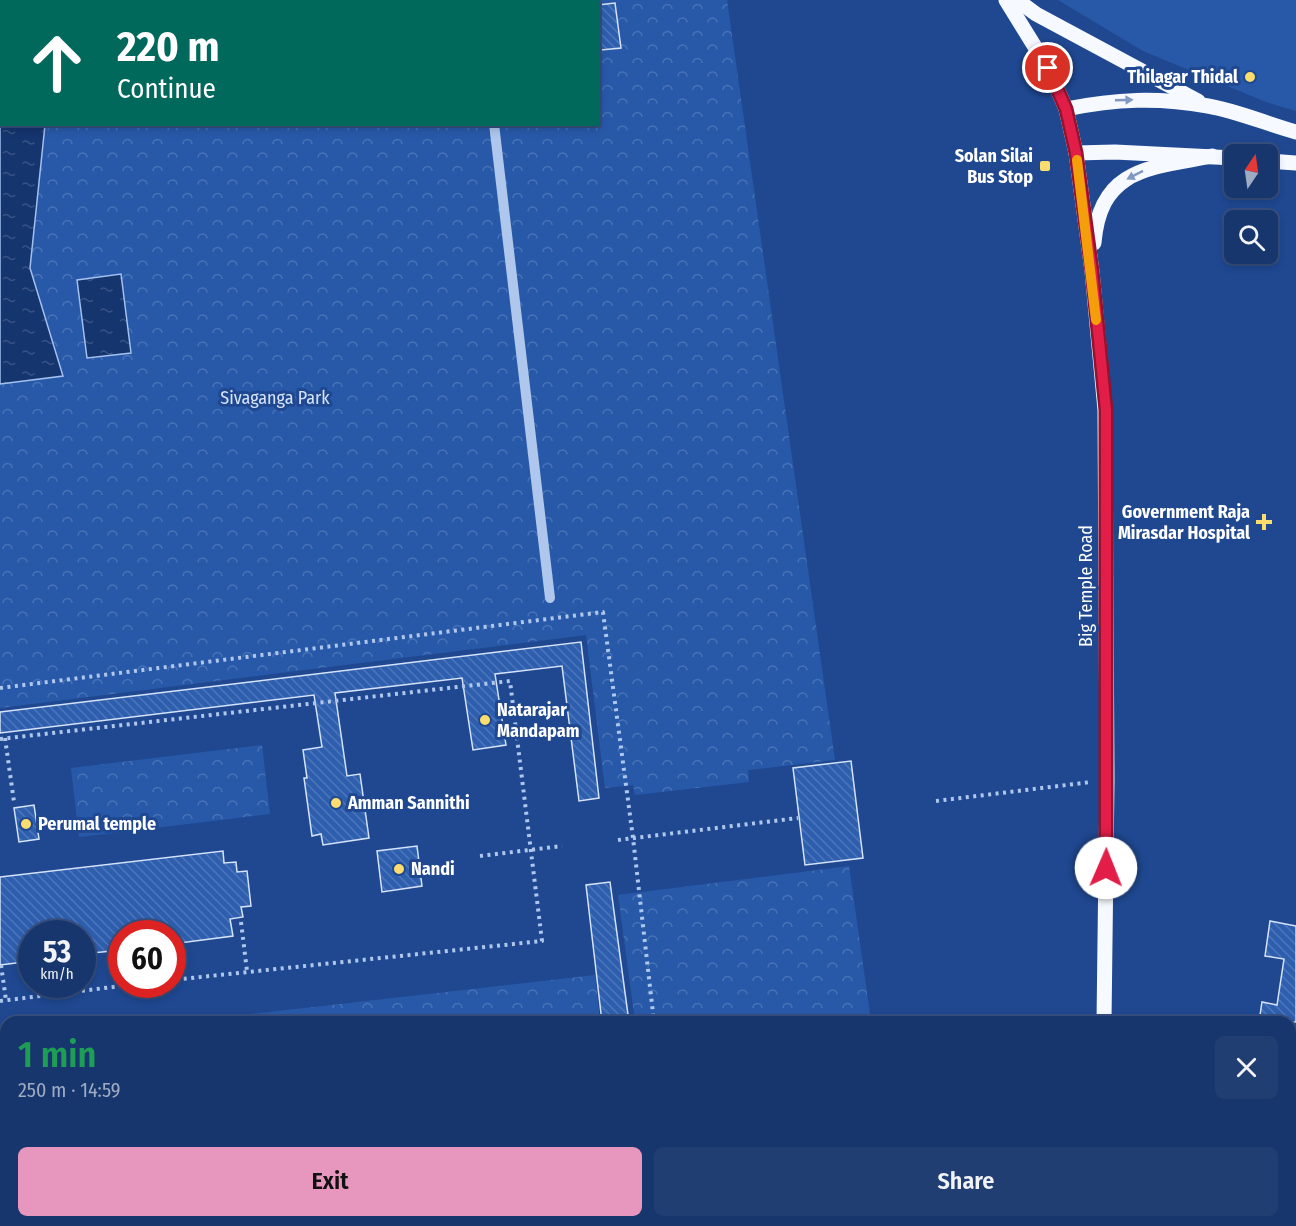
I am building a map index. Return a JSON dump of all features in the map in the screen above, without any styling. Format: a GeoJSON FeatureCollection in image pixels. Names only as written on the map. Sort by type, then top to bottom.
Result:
{"type":"FeatureCollection","features":[{"type":"Feature","properties":{"kind":"main road","name":"Big Temple Road"},"geometry":{"type":"LineString","coordinates":[[1006,0],[1048,68],[1066,109],[1076,153],[1092,271],[1106,410],[1107,780],[1104,1016]]}},
{"type":"Feature","properties":{"kind":"main road"},"geometry":{"type":"LineString","coordinates":[[1017,0],[1036,14],[1209,106]]}},
{"type":"Feature","properties":{"kind":"main road"},"geometry":{"type":"LineString","coordinates":[[1066,109],[1111,100],[1144,99],[1209,106],[1296,132]]}},
{"type":"Feature","properties":{"kind":"main road"},"geometry":{"type":"LineString","coordinates":[[1076,153],[1224,157]]}},
{"type":"Feature","properties":{"kind":"main road"},"geometry":{"type":"LineString","coordinates":[[1092,271],[1097,215],[1106,195],[1124,181],[1148,168],[1212,156]]}},
{"type":"Feature","properties":{"kind":"lane"},"geometry":{"type":"LineString","coordinates":[[494,126],[550,598]]}},
{"type":"Feature","properties":{"kind":"path"},"geometry":{"type":"LineString","coordinates":[[0,688],[603,612],[633,838],[653,1016]]}},
{"type":"Feature","properties":{"kind":"path"},"geometry":{"type":"LineString","coordinates":[[14,802],[3,739],[510,681],[542,940],[186,978]]}},
{"type":"Feature","properties":{"kind":"path"},"geometry":{"type":"LineString","coordinates":[[936,801],[1107,780]]}},
{"type":"Feature","properties":{"kind":"path"},"geometry":{"type":"LineString","coordinates":[[618,840],[798,818]]}},
{"type":"Feature","properties":{"kind":"path"},"geometry":{"type":"LineString","coordinates":[[480,856],[562,846]]}},
{"type":"Feature","properties":{"kind":"path"},"geometry":{"type":"LineString","coordinates":[[241,922],[248,971]]}},
{"type":"Feature","properties":{"kind":"path"},"geometry":{"type":"LineString","coordinates":[[1,965],[3,1000],[20,998]]}},
{"type":"Feature","properties":{"kind":"green space","name":"Sivaganga Park"},"geometry":{"type":"Polygon","coordinates":[[[600,0],[727,0],[835,760],[748,770],[749,782],[635,795],[633,785],[605,788],[586,635],[0,708],[0,126],[600,126],[600,0]]]}},
{"type":"Feature","properties":{"kind":"green space","name":"Thilagar Thidal"},"geometry":{"type":"Polygon","coordinates":[[[1058,0],[1296,0],[1296,111],[1266,102],[1143,51],[1058,0]]]}},
{"type":"Feature","properties":{"kind":"green space"},"geometry":{"type":"Polygon","coordinates":[[[262,745],[270,814],[79,837],[71,768],[262,745]]]}},
{"type":"Feature","properties":{"kind":"green space"},"geometry":{"type":"Polygon","coordinates":[[[849,866],[870,1016],[634,1016],[618,895],[849,866]]]}},
{"type":"Feature","properties":{"kind":"green space"},"geometry":{"type":"Polygon","coordinates":[[[595,975],[599,1016],[234,1016],[595,975]]]}},
{"type":"Feature","properties":{"kind":"water"},"geometry":{"type":"Polygon","coordinates":[[[0,126],[45,126],[30,268],[63,376],[0,384],[0,126]]]}},
{"type":"Feature","properties":{"kind":"water"},"geometry":{"type":"Polygon","coordinates":[[[121,274],[131,353],[87,358],[77,280],[121,274]]]}},
{"type":"Feature","properties":{"kind":"building"},"geometry":{"type":"Polygon","coordinates":[[[615,3],[621,48],[601,50],[600,5],[615,3]]]}},
{"type":"Feature","properties":{"kind":"building"},"geometry":{"type":"Polygon","coordinates":[[[581,642],[599,798],[579,801],[562,666],[495,674],[506,745],[473,750],[462,678],[335,693],[347,776],[360,774],[369,838],[323,845],[321,834],[312,836],[304,778],[307,778],[303,750],[322,747],[314,695],[0,733],[0,712],[581,642]]]}},
{"type":"Feature","properties":{"kind":"building"},"geometry":{"type":"Polygon","coordinates":[[[851,761],[863,858],[805,865],[793,768],[851,761]]]}},
{"type":"Feature","properties":{"kind":"building","name":"Perumal temple"},"geometry":{"type":"Polygon","coordinates":[[[34,805],[39,839],[19,842],[14,808],[34,805]]]}},
{"type":"Feature","properties":{"kind":"building","name":"Nandi"},"geometry":{"type":"Polygon","coordinates":[[[417,846],[422,886],[382,892],[377,851],[417,846]]]}},
{"type":"Feature","properties":{"kind":"building"},"geometry":{"type":"Polygon","coordinates":[[[223,851],[224,863],[236,862],[237,872],[247,871],[251,906],[241,907],[243,917],[230,919],[233,936],[186,942],[186,920],[108,920],[108,951],[96,953],[96,920],[18,920],[18,963],[0,965],[0,877],[223,851]]]}},
{"type":"Feature","properties":{"kind":"building"},"geometry":{"type":"Polygon","coordinates":[[[610,882],[628,1016],[601,1016],[586,885],[610,882]]]}},
{"type":"Feature","properties":{"kind":"building"},"geometry":{"type":"Polygon","coordinates":[[[1270,921],[1296,926],[1296,1016],[1260,1016],[1262,1002],[1277,1005],[1284,959],[1265,956],[1270,921]]]}},
{"type":"Feature","properties":{"kind":"slow traffic"},"geometry":{"type":"LineString","coordinates":[[1077,160],[1092,271],[1096,320]]}},
{"type":"Feature","properties":{"kind":"place","name":"Thilagar Thidal"},"geometry":{"type":"Point","coordinates":[1250,77]}},
{"type":"Feature","properties":{"kind":"place","name":"Solan Silai Bus Stop"},"geometry":{"type":"Point","coordinates":[1045,166]}},
{"type":"Feature","properties":{"kind":"place","name":"Government Raja Mirasdar Hospital"},"geometry":{"type":"Point","coordinates":[1264,522]}},
{"type":"Feature","properties":{"kind":"place","name":"Natarajar Mandapam"},"geometry":{"type":"Point","coordinates":[485,720]}},
{"type":"Feature","properties":{"kind":"place","name":"Amman Sannithi"},"geometry":{"type":"Point","coordinates":[336,803]}},
{"type":"Feature","properties":{"kind":"place","name":"Perumal temple"},"geometry":{"type":"Point","coordinates":[26,824]}},
{"type":"Feature","properties":{"kind":"place","name":"Nandi"},"geometry":{"type":"Point","coordinates":[399,869]}},
{"type":"Feature","properties":{"kind":"route"},"geometry":{"type":"LineString","coordinates":[[1048,68],[1066,109],[1076,153],[1092,271],[1106,410],[1106,868]]}}]}
